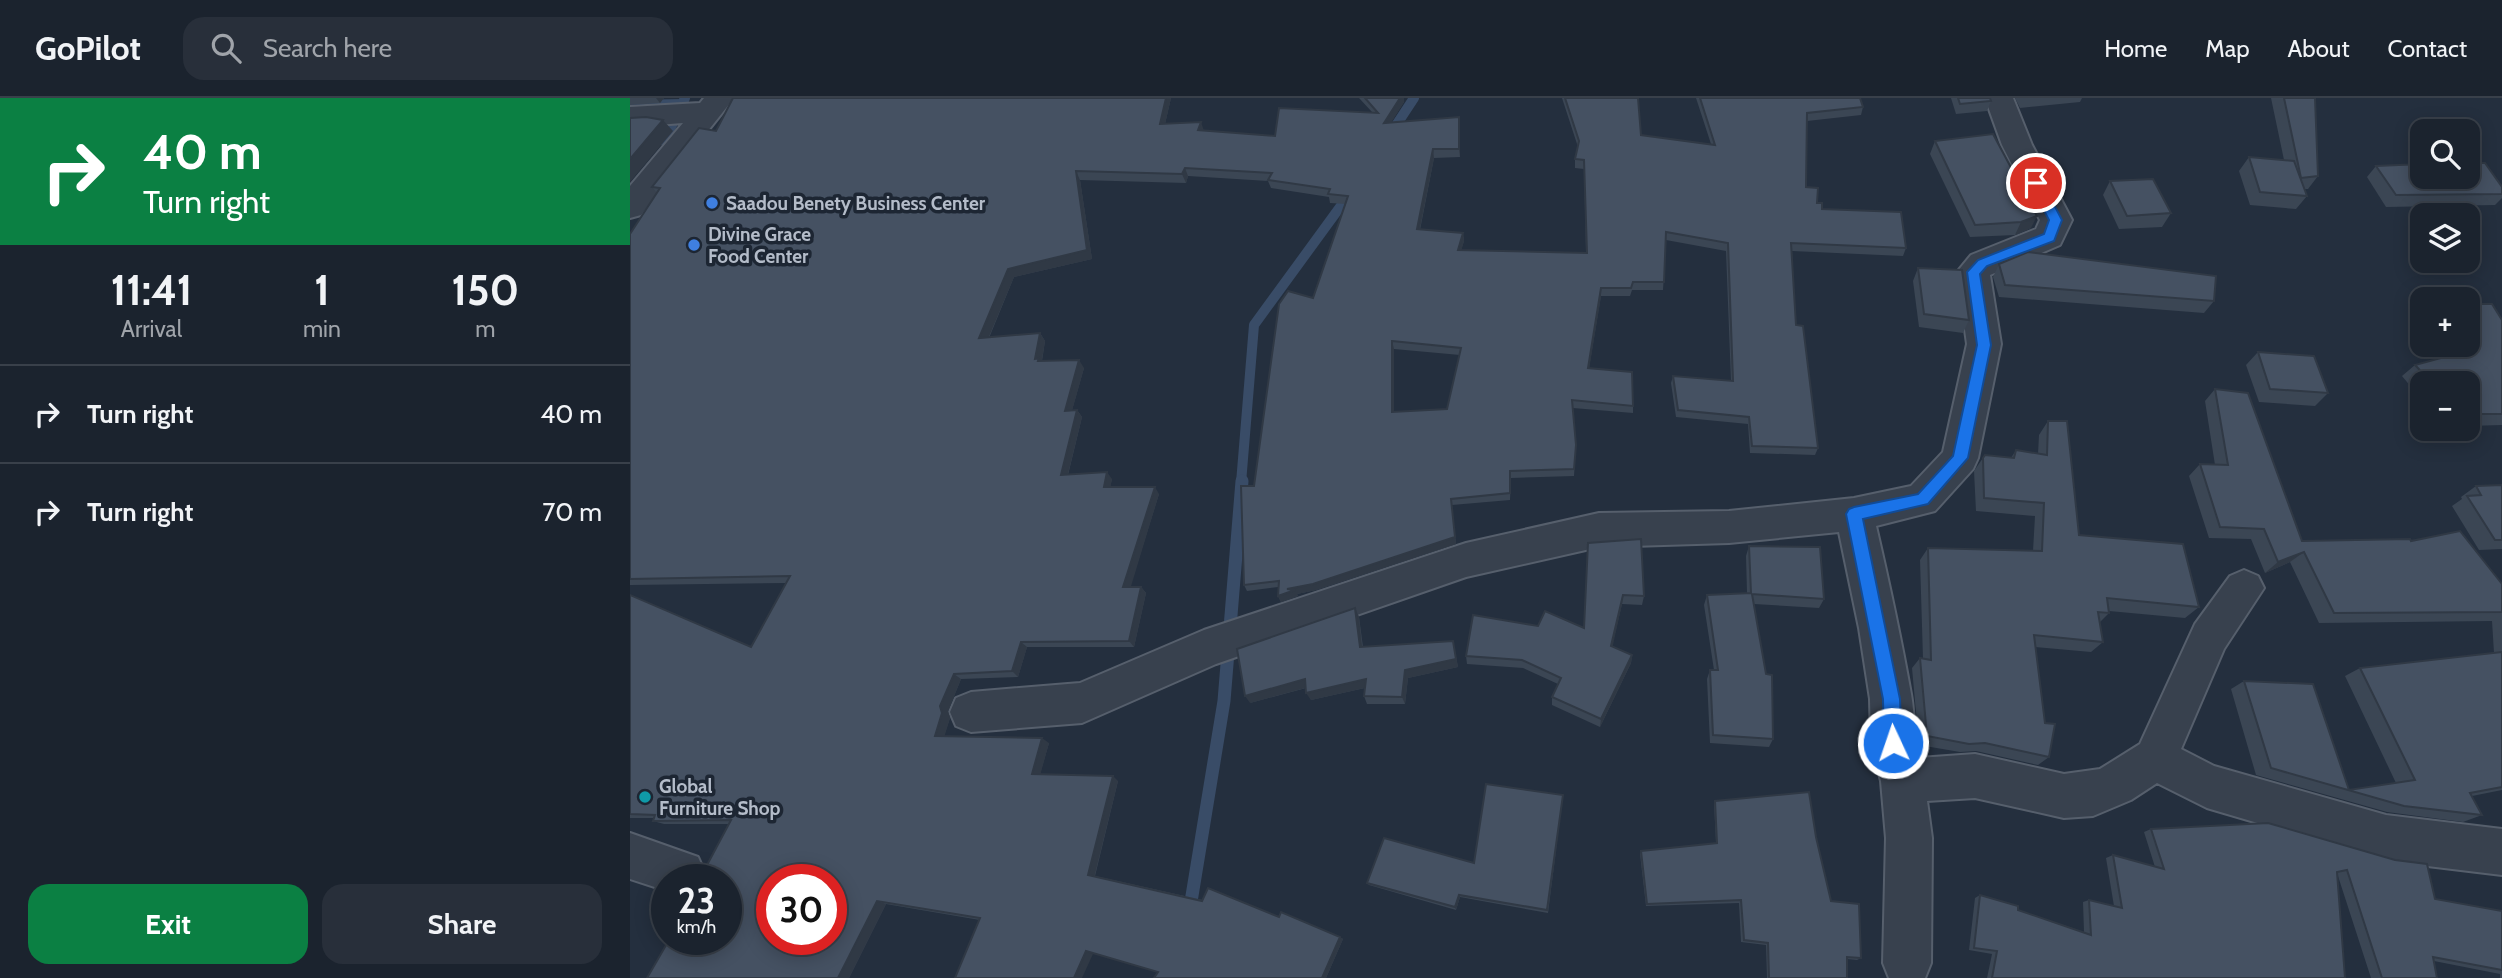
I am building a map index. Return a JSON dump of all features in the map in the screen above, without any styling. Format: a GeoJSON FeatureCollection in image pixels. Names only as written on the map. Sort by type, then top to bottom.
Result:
{"type":"FeatureCollection","features":[{"type":"Feature","properties":{"kind":"street"},"geometry":{"type":"LineString","coordinates":[[971,712],[1082,704],[1204,649],[1243,635],[1466,561],[1599,530],[1729,527],[1854,514],[1922,500],[1960,458],[1984,345],[1973,272],[1982,263],[2049,237],[2056,220],[2017,145],[1999,98]]}},
{"type":"Feature","properties":{"kind":"street"},"geometry":{"type":"LineString","coordinates":[[630,117],[714,105]]}},
{"type":"Feature","properties":{"kind":"street"},"geometry":{"type":"LineString","coordinates":[[630,207],[714,105]]}},
{"type":"Feature","properties":{"kind":"street"},"geometry":{"type":"LineString","coordinates":[[1854,514],[1879,628],[1891,699],[1893,743],[1903,781],[1909,838],[1908,964]]}},
{"type":"Feature","properties":{"kind":"street"},"geometry":{"type":"LineString","coordinates":[[1903,781],[1975,776],[2064,796],[2093,794],[2115,785],[2155,759],[2209,637],[2244,588]]}},
{"type":"Feature","properties":{"kind":"street"},"geometry":{"type":"LineString","coordinates":[[2155,759],[2207,786],[2386,838],[2502,852]]}},
{"type":"Feature","properties":{"kind":"street"},"geometry":{"type":"LineString","coordinates":[[630,856],[654,864]]}},
{"type":"Feature","properties":{"kind":"building"},"geometry":{"type":"Polygon","coordinates":[[[733,98],[1166,98],[1160,124],[1201,122],[1198,130],[1275,136],[1279,108],[1378,113],[1365,98],[1400,98],[1384,123],[1459,117],[1459,149],[1433,149],[1417,229],[1463,233],[1458,250],[1587,253],[1584,160],[1575,159],[1579,141],[1565,98],[1638,98],[1641,135],[1715,145],[1700,98],[1860,98],[1863,107],[1807,113],[1806,187],[1818,188],[1817,203],[1822,203],[1822,209],[1901,212],[1906,248],[1791,243],[1796,325],[1803,326],[1818,448],[1752,446],[1749,417],[1678,410],[1673,376],[1733,381],[1728,243],[1666,232],[1664,282],[1633,282],[1631,288],[1601,288],[1588,368],[1632,372],[1633,406],[1572,400],[1576,445],[1574,469],[1510,471],[1510,493],[1451,499],[1455,537],[1313,584],[1287,589],[1295,590],[1278,596],[1279,581],[1244,585],[1241,486],[1254,486],[1279,304],[1288,291],[1313,298],[1348,196],[1328,194],[1330,189],[1268,180],[1272,173],[1185,168],[1182,174],[1076,171],[1087,250],[1008,269],[979,338],[1040,333],[1035,359],[1079,360],[1065,411],[1077,410],[1061,475],[1107,472],[1104,487],[1155,487],[1123,587],[1141,587],[1129,641],[1021,642],[1012,671],[954,674],[940,706],[942,713],[935,736],[1042,738],[1032,774],[1113,776],[1088,875],[1202,901],[1208,888],[1279,917],[1281,912],[1340,937],[1322,978],[1154,978],[1158,972],[1086,951],[1074,978],[955,978],[980,918],[877,901],[838,978],[647,978],[660,955],[742,955],[742,864],[708,864],[731,820],[653,821],[655,815],[630,814],[630,595],[751,647],[790,576],[630,579],[630,234],[660,188],[652,187],[699,128],[716,131],[733,98]],[[1392,341],[1392,412],[1447,409],[1461,348],[1392,341]]]}},
{"type":"Feature","properties":{"kind":"building"},"geometry":{"type":"Polygon","coordinates":[[[1958,98],[1990,98],[1991,101],[1960,104],[1958,98]]]}},
{"type":"Feature","properties":{"kind":"building"},"geometry":{"type":"Polygon","coordinates":[[[2284,98],[2315,98],[2318,176],[2301,178],[2284,98]]]}},
{"type":"Feature","properties":{"kind":"building"},"geometry":{"type":"Polygon","coordinates":[[[630,118],[663,120],[630,159],[630,118]]]}},
{"type":"Feature","properties":{"kind":"building"},"geometry":{"type":"Polygon","coordinates":[[[1993,134],[2037,216],[2021,222],[1975,225],[1935,141],[1993,134]]]}},
{"type":"Feature","properties":{"kind":"building"},"geometry":{"type":"Polygon","coordinates":[[[2249,157],[2294,161],[2307,196],[2260,192],[2249,157]]]}},
{"type":"Feature","properties":{"kind":"building"},"geometry":{"type":"Polygon","coordinates":[[[2480,163],[2485,163],[2502,187],[2502,194],[2396,195],[2376,166],[2410,165],[2410,189],[2480,189],[2480,163]]]}},
{"type":"Feature","properties":{"kind":"building"},"geometry":{"type":"Polygon","coordinates":[[[2153,179],[2171,213],[2127,216],[2110,181],[2153,179]]]}},
{"type":"Feature","properties":{"kind":"building"},"geometry":{"type":"Polygon","coordinates":[[[2028,252],[2216,276],[2214,301],[2005,285],[1999,264],[2028,252]]]}},
{"type":"Feature","properties":{"kind":"building"},"geometry":{"type":"Polygon","coordinates":[[[1918,268],[1962,270],[1969,320],[1924,314],[1918,268]]]}},
{"type":"Feature","properties":{"kind":"building"},"geometry":{"type":"Polygon","coordinates":[[[2480,304],[2492,304],[2502,320],[2502,414],[2480,414],[2480,371],[2421,371],[2415,365],[2445,357],[2480,357],[2480,304]]]}},
{"type":"Feature","properties":{"kind":"building"},"geometry":{"type":"Polygon","coordinates":[[[2258,352],[2314,356],[2328,393],[2270,389],[2258,352]]]}},
{"type":"Feature","properties":{"kind":"building"},"geometry":{"type":"Polygon","coordinates":[[[2215,389],[2248,393],[2302,541],[2411,541],[2460,531],[2502,584],[2502,612],[2334,613],[2304,552],[2278,562],[2264,529],[2220,527],[2200,464],[2228,465],[2215,389]]]}},
{"type":"Feature","properties":{"kind":"building"},"geometry":{"type":"Polygon","coordinates":[[[2048,421],[2067,421],[2079,535],[2183,544],[2199,607],[2107,598],[2109,613],[2098,612],[2103,642],[2034,635],[2045,723],[2055,724],[2049,757],[1985,743],[1969,744],[1927,736],[1920,658],[1931,660],[1928,548],[2042,551],[2044,503],[1984,498],[1983,458],[1985,455],[2014,458],[2016,450],[2047,455],[2048,421]]]}},
{"type":"Feature","properties":{"kind":"building"},"geometry":{"type":"Polygon","coordinates":[[[2502,485],[2502,540],[2495,540],[2467,496],[2481,495],[2476,486],[2502,485]]]}},
{"type":"Feature","properties":{"kind":"building"},"geometry":{"type":"Polygon","coordinates":[[[1641,539],[1644,596],[1623,595],[1611,646],[1632,655],[1601,719],[1552,697],[1561,678],[1522,660],[1466,656],[1473,615],[1538,626],[1545,611],[1584,628],[1588,543],[1641,539]]]}},
{"type":"Feature","properties":{"kind":"building"},"geometry":{"type":"Polygon","coordinates":[[[1749,546],[1820,547],[1824,599],[1752,594],[1766,674],[1772,675],[1773,739],[1713,735],[1710,670],[1718,670],[1707,595],[1751,593],[1749,546]]]}},
{"type":"Feature","properties":{"kind":"building"},"geometry":{"type":"Polygon","coordinates":[[[1355,608],[1360,647],[1453,641],[1456,659],[1405,670],[1402,697],[1364,696],[1366,679],[1306,693],[1305,679],[1245,696],[1237,649],[1355,608]]]}},
{"type":"Feature","properties":{"kind":"building"},"geometry":{"type":"Polygon","coordinates":[[[2502,652],[2502,787],[2470,793],[2482,815],[2404,806],[2271,768],[2244,681],[2313,684],[2349,790],[2415,780],[2360,668],[2502,652]]]}},
{"type":"Feature","properties":{"kind":"building"},"geometry":{"type":"Polygon","coordinates":[[[1486,784],[1563,795],[1547,910],[1459,895],[1455,907],[1367,883],[1384,838],[1474,863],[1486,784]]]}},
{"type":"Feature","properties":{"kind":"building"},"geometry":{"type":"Polygon","coordinates":[[[1809,792],[1831,901],[1859,904],[1861,958],[1847,957],[1847,978],[1769,978],[1768,943],[1744,940],[1741,900],[1647,904],[1641,851],[1717,843],[1715,801],[1809,792]]]}},
{"type":"Feature","properties":{"kind":"building"},"geometry":{"type":"Polygon","coordinates":[[[2268,823],[2395,860],[2427,864],[2435,899],[2502,911],[2502,970],[2433,957],[2437,978],[2382,978],[2347,870],[2337,872],[2345,978],[1992,978],[1997,951],[1974,948],[1980,895],[2018,906],[2018,910],[2091,935],[2089,900],[2122,908],[2113,855],[2164,869],[2151,829],[2268,823]]]}},
{"type":"Feature","properties":{"kind":"waterway"},"geometry":{"type":"LineString","coordinates":[[661,140],[671,127],[685,98]]}},
{"type":"Feature","properties":{"kind":"waterway"},"geometry":{"type":"LineString","coordinates":[[1389,136],[1414,98]]}},
{"type":"Feature","properties":{"kind":"waterway"},"geometry":{"type":"LineString","coordinates":[[630,105],[682,104]]}},
{"type":"Feature","properties":{"kind":"waterway"},"geometry":{"type":"LineString","coordinates":[[1241,483],[1254,325],[1351,192]]}},
{"type":"Feature","properties":{"kind":"waterway"},"geometry":{"type":"LineString","coordinates":[[1189,914],[1224,701],[1242,481]]}},
{"type":"Feature","properties":{"kind":"place","name":"Saadou Benety Business Center"},"geometry":{"type":"Point","coordinates":[712,203]}},
{"type":"Feature","properties":{"kind":"place","name":"Divine Grace Food Center"},"geometry":{"type":"Point","coordinates":[694,245]}},
{"type":"Feature","properties":{"kind":"place","name":"Global Furniture Shop"},"geometry":{"type":"Point","coordinates":[645,797]}},
{"type":"Feature","properties":{"kind":"route"},"geometry":{"type":"LineString","coordinates":[[1893,743],[1891,699],[1879,628],[1854,514],[1922,500],[1960,458],[1984,345],[1973,272],[1982,263],[2049,237],[2056,220],[2036,183]]}}]}
